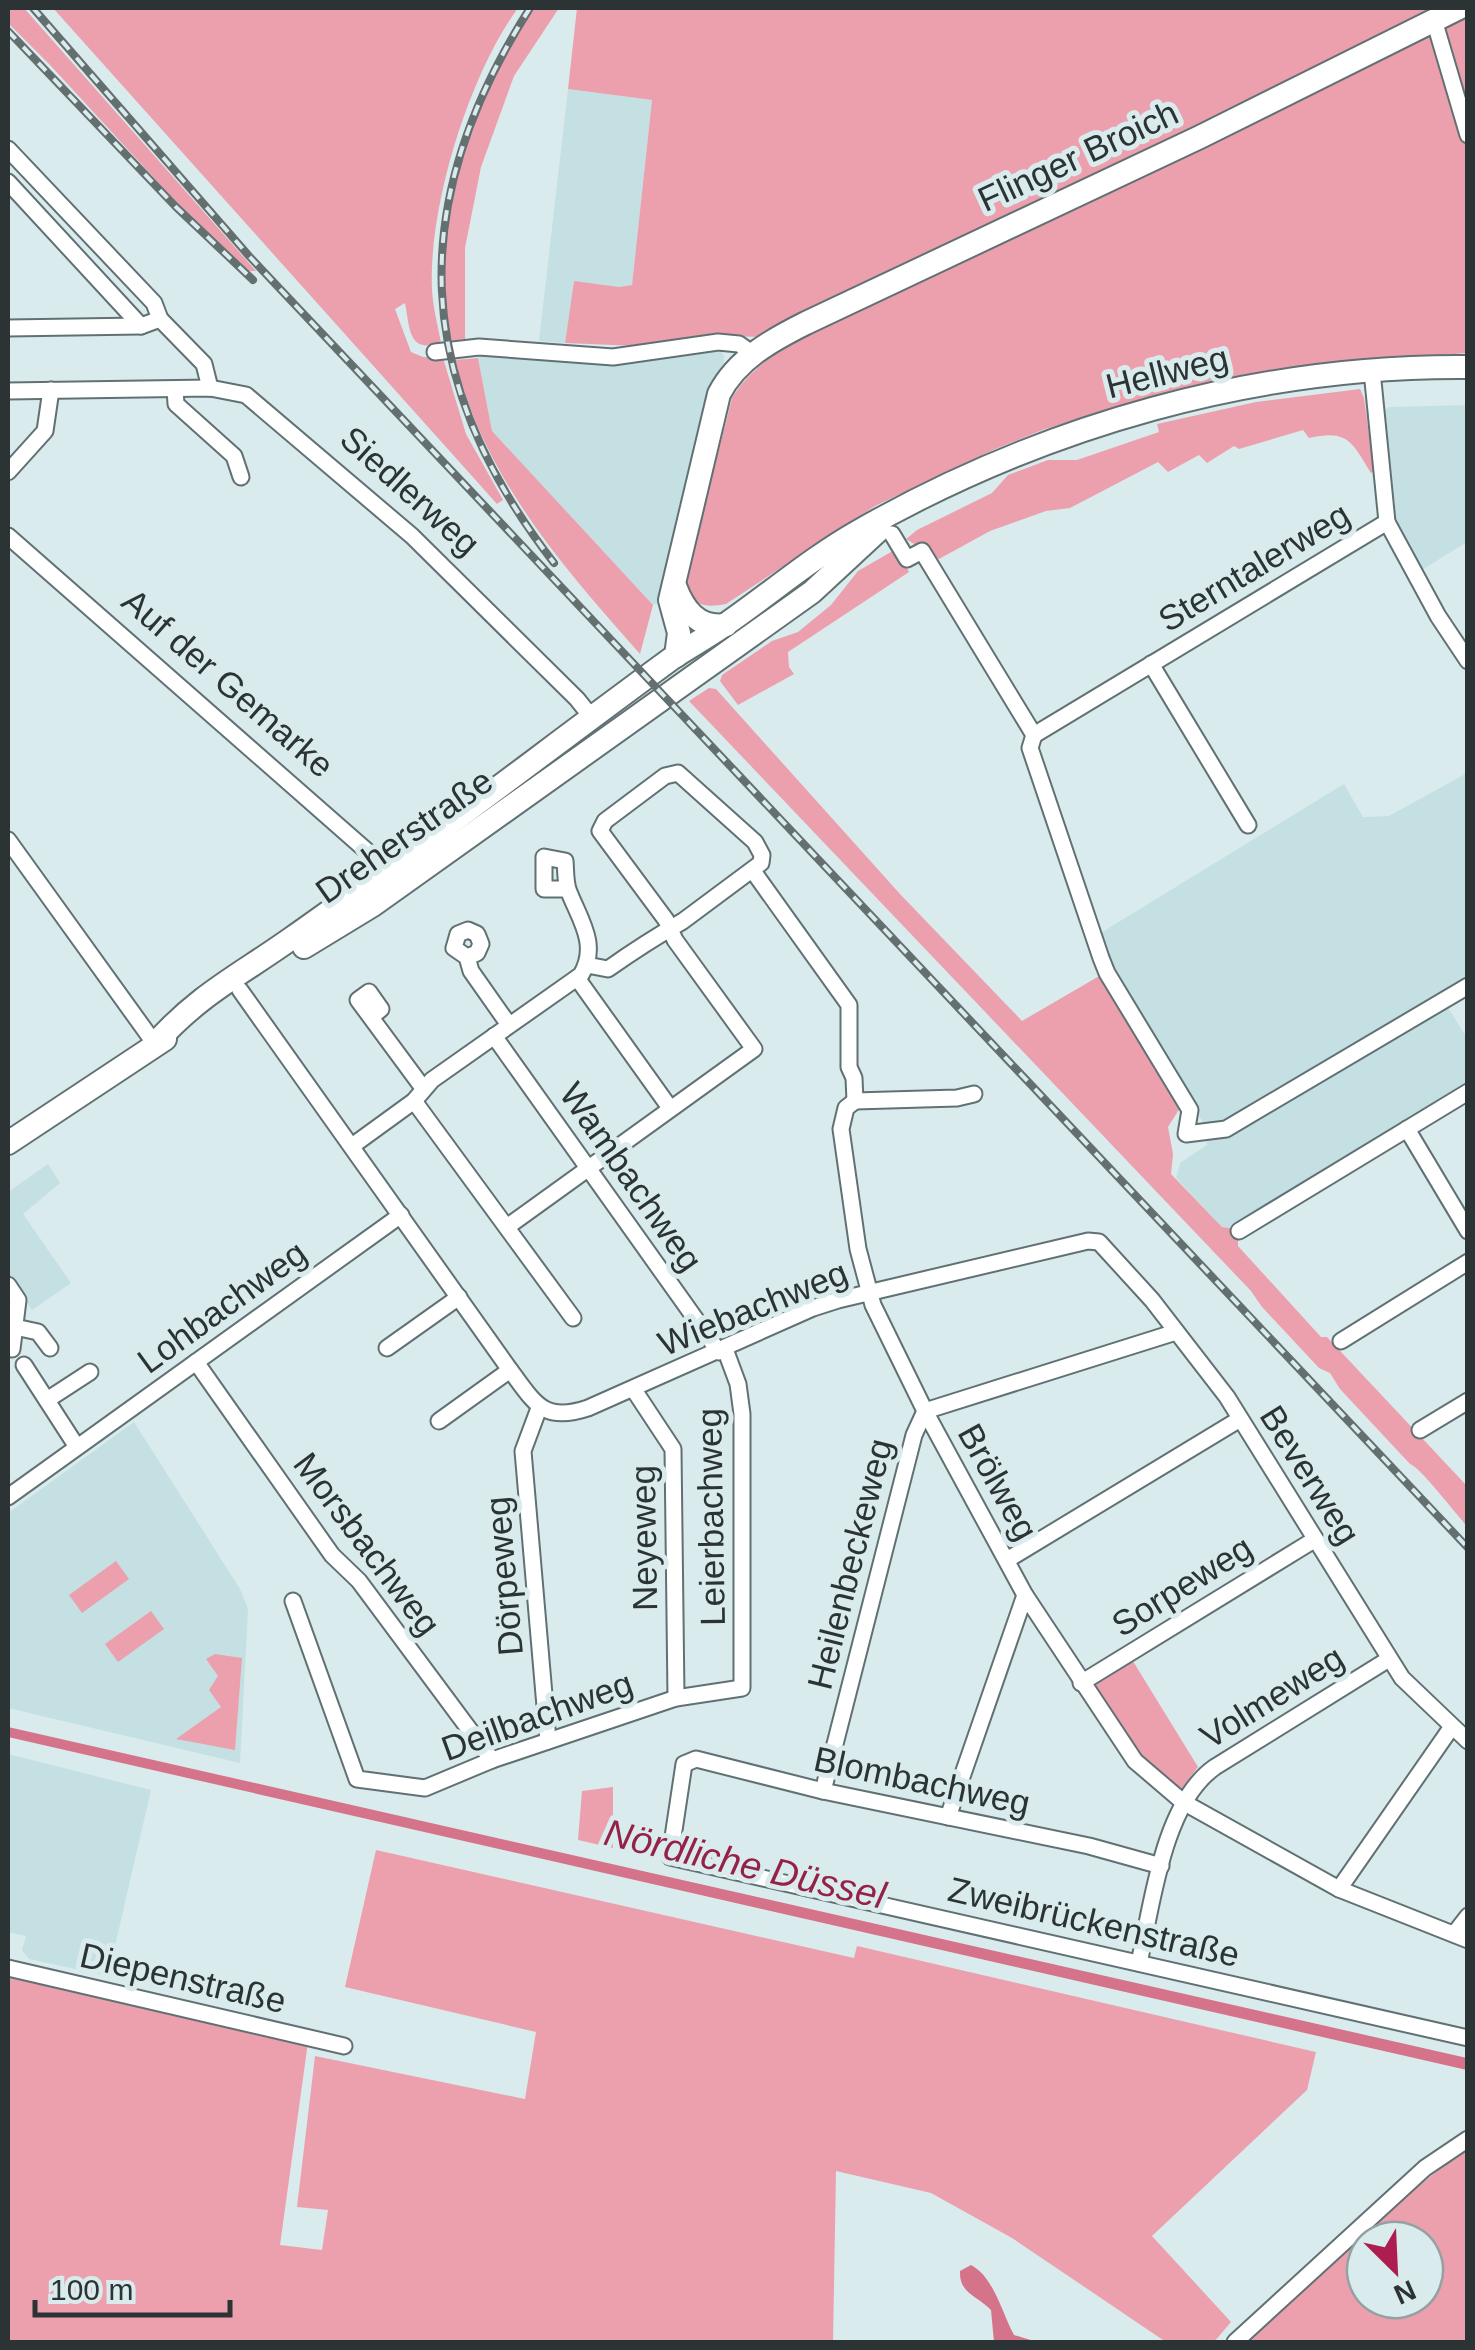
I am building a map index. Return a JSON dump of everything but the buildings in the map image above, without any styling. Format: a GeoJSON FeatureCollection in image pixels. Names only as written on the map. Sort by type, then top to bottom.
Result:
{"type":"FeatureCollection","features":[{"type":"Feature","properties":{"kind":"main road","name":"Flinger Broich"},"geometry":{"type":"LineString","coordinates":[[693,639],[674,584],[719,394],[753,354],[806,323],[1200,138],[1458,8]]}},
{"type":"Feature","properties":{"kind":"main road","name":"Hellweg"},"geometry":{"type":"LineString","coordinates":[[646,708],[698,662],[693,639],[712,626],[726,624],[834,547],[900,509],[999,461],[1115,419],[1232,390],[1372,371],[1468,367]]}},
{"type":"Feature","properties":{"kind":"main road","name":"Hellweg"},"geometry":{"type":"LineString","coordinates":[[599,728],[646,708],[739,645],[828,580],[900,509]]}},
{"type":"Feature","properties":{"kind":"main road"},"geometry":{"type":"LineString","coordinates":[[599,728],[693,639],[739,645]]}},
{"type":"Feature","properties":{"kind":"main road","name":"Dreherstraße"},"geometry":{"type":"LineString","coordinates":[[8,1143],[155,1044],[192,1024],[599,728]]}},
{"type":"Feature","properties":{"kind":"main road","name":"Dreherstraße"},"geometry":{"type":"LineString","coordinates":[[155,1044],[183,1012],[290,940],[391,879]]}},
{"type":"Feature","properties":{"kind":"street"},"geometry":{"type":"LineString","coordinates":[[1434,20],[1468,136]]}},
{"type":"Feature","properties":{"kind":"street"},"geometry":{"type":"LineString","coordinates":[[8,149],[154,303],[160,319],[204,364],[210,388]]}},
{"type":"Feature","properties":{"kind":"street"},"geometry":{"type":"LineString","coordinates":[[8,182],[141,326]]}},
{"type":"Feature","properties":{"kind":"street"},"geometry":{"type":"LineString","coordinates":[[8,328],[141,326],[160,319]]}},
{"type":"Feature","properties":{"kind":"street"},"geometry":{"type":"LineString","coordinates":[[435,352],[479,347],[613,357],[728,342],[753,354]]}},
{"type":"Feature","properties":{"kind":"street"},"geometry":{"type":"LineString","coordinates":[[1372,371],[1387,522],[1438,616],[1468,660]]}},
{"type":"Feature","properties":{"kind":"street","name":"Siedlerweg"},"geometry":{"type":"LineString","coordinates":[[8,392],[210,388],[236,391],[254,400],[412,536],[577,698],[599,728]]}},
{"type":"Feature","properties":{"kind":"street"},"geometry":{"type":"LineString","coordinates":[[175,389],[176,404],[234,456],[241,477]]}},
{"type":"Feature","properties":{"kind":"street"},"geometry":{"type":"LineString","coordinates":[[8,472],[45,431],[52,390]]}},
{"type":"Feature","properties":{"kind":"street","name":"Sterntalerweg"},"geometry":{"type":"LineString","coordinates":[[1034,735],[1387,522]]}},
{"type":"Feature","properties":{"kind":"street"},"geometry":{"type":"LineString","coordinates":[[892,534],[907,559],[922,551],[1034,735],[1030,750],[1100,958],[1190,1110],[1186,1134],[1226,1129],[1468,986]]}},
{"type":"Feature","properties":{"kind":"street","name":"Auf der Gemarke"},"geometry":{"type":"LineString","coordinates":[[8,536],[356,842],[391,879]]}},
{"type":"Feature","properties":{"kind":"street","name":"Sterntalerweg"},"geometry":{"type":"LineString","coordinates":[[1151,664],[1248,825]]}},
{"type":"Feature","properties":{"kind":"street"},"geometry":{"type":"LineString","coordinates":[[352,1146],[582,971],[608,968],[670,928],[761,863],[762,854],[756,842],[678,772],[665,776],[605,821],[600,831],[670,928],[675,940],[754,1049],[508,1227]]}},
{"type":"Feature","properties":{"kind":"street"},"geometry":{"type":"LineString","coordinates":[[8,840],[155,1044]]}},
{"type":"Feature","properties":{"kind":"street","name":"Brölweg"},"geometry":{"type":"LineString","coordinates":[[753,871],[849,1005],[849,1067],[856,1101],[846,1108],[842,1129],[858,1249],[868,1292],[924,1411],[1026,1595],[1081,1683],[1135,1761],[1183,1802],[1339,1889],[1461,1938]]}},
{"type":"Feature","properties":{"kind":"street"},"geometry":{"type":"LineString","coordinates":[[566,889],[588,936],[582,971],[670,1108]]}},
{"type":"Feature","properties":{"kind":"street","name":"Dreherstraße"},"geometry":{"type":"LineString","coordinates":[[240,990],[240,980],[290,940]]}},
{"type":"Feature","properties":{"kind":"street"},"geometry":{"type":"LineString","coordinates":[[467,957],[471,971],[509,1025]]}},
{"type":"Feature","properties":{"kind":"street"},"geometry":{"type":"LineString","coordinates":[[240,990],[540,1408]]}},
{"type":"Feature","properties":{"kind":"street"},"geometry":{"type":"LineString","coordinates":[[371,1017],[508,1227],[573,1318]]}},
{"type":"Feature","properties":{"kind":"street","name":"Wambachweg"},"geometry":{"type":"LineString","coordinates":[[494,1036],[722,1350]]}},
{"type":"Feature","properties":{"kind":"street"},"geometry":{"type":"LineString","coordinates":[[1239,1231],[1468,1092]]}},
{"type":"Feature","properties":{"kind":"street"},"geometry":{"type":"LineString","coordinates":[[856,1101],[974,1094]]}},
{"type":"Feature","properties":{"kind":"street"},"geometry":{"type":"LineString","coordinates":[[1407,1129],[1468,1230]]}},
{"type":"Feature","properties":{"kind":"street","name":"Lohbachweg"},"geometry":{"type":"LineString","coordinates":[[8,1497],[401,1216]]}},
{"type":"Feature","properties":{"kind":"street","name":"Wiebachweg"},"geometry":{"type":"LineString","coordinates":[[540,1408],[567,1415],[634,1390],[813,1308],[1088,1241],[1099,1242]]}},
{"type":"Feature","properties":{"kind":"street","name":"Beverweg"},"geometry":{"type":"LineString","coordinates":[[1099,1242],[1120,1262],[1208,1370],[1402,1678],[1468,1741]]}},
{"type":"Feature","properties":{"kind":"street"},"geometry":{"type":"LineString","coordinates":[[1341,1341],[1468,1262]]}},
{"type":"Feature","properties":{"kind":"street"},"geometry":{"type":"LineString","coordinates":[[8,1285],[18,1300],[12,1349]]}},
{"type":"Feature","properties":{"kind":"street"},"geometry":{"type":"LineString","coordinates":[[387,1348],[459,1297]]}},
{"type":"Feature","properties":{"kind":"street"},"geometry":{"type":"LineString","coordinates":[[14,1327],[38,1332],[50,1348]]}},
{"type":"Feature","properties":{"kind":"street"},"geometry":{"type":"LineString","coordinates":[[924,1411],[1176,1332]]}},
{"type":"Feature","properties":{"kind":"street","name":"Leierbachweg"},"geometry":{"type":"LineString","coordinates":[[722,1350],[738,1384],[742,1414],[742,1688]]}},
{"type":"Feature","properties":{"kind":"street","name":"Morsbachweg"},"geometry":{"type":"LineString","coordinates":[[196,1362],[332,1555],[359,1580],[492,1760]]}},
{"type":"Feature","properties":{"kind":"street"},"geometry":{"type":"LineString","coordinates":[[24,1365],[78,1447]]}},
{"type":"Feature","properties":{"kind":"street"},"geometry":{"type":"LineString","coordinates":[[439,1421],[510,1370]]}},
{"type":"Feature","properties":{"kind":"street","name":"Lohbachweg"},"geometry":{"type":"LineString","coordinates":[[47,1400],[90,1372]]}},
{"type":"Feature","properties":{"kind":"street","name":"Neyeweg"},"geometry":{"type":"LineString","coordinates":[[634,1390],[673,1449],[676,1698]]}},
{"type":"Feature","properties":{"kind":"street"},"geometry":{"type":"LineString","coordinates":[[1420,1430],[1468,1401]]}},
{"type":"Feature","properties":{"kind":"street","name":"Dörpeweg"},"geometry":{"type":"LineString","coordinates":[[540,1408],[523,1451],[548,1742]]}},
{"type":"Feature","properties":{"kind":"street","name":"Heilenbeckeweg"},"geometry":{"type":"LineString","coordinates":[[823,1792],[914,1435],[924,1411]]}},
{"type":"Feature","properties":{"kind":"street"},"geometry":{"type":"LineString","coordinates":[[1007,1560],[1240,1419]]}},
{"type":"Feature","properties":{"kind":"street","name":"Sorpeweg"},"geometry":{"type":"LineString","coordinates":[[1081,1683],[1314,1540]]}},
{"type":"Feature","properties":{"kind":"street"},"geometry":{"type":"LineString","coordinates":[[948,1818],[1026,1595]]}},
{"type":"Feature","properties":{"kind":"street","name":"Deilbachweg"},"geometry":{"type":"LineString","coordinates":[[293,1600],[356,1779],[420,1788],[676,1698],[742,1688]]}},
{"type":"Feature","properties":{"kind":"street","name":"Volmeweg"},"geometry":{"type":"LineString","coordinates":[[1139,1962],[1161,1866],[1183,1802],[1215,1767],[1389,1659]]}},
{"type":"Feature","properties":{"kind":"street"},"geometry":{"type":"LineString","coordinates":[[1339,1889],[1452,1728]]}},
{"type":"Feature","properties":{"kind":"street","name":"Blombachweg"},"geometry":{"type":"LineString","coordinates":[[682,1776],[686,1761],[696,1759],[823,1792],[1088,1846],[1161,1866]]}},
{"type":"Feature","properties":{"kind":"street","name":"Zweibrückenstraße"},"geometry":{"type":"LineString","coordinates":[[682,1776],[670,1857],[1468,2038]]}},
{"type":"Feature","properties":{"kind":"street"},"geometry":{"type":"LineString","coordinates":[[1461,1938],[1468,1916]]}},
{"type":"Feature","properties":{"kind":"street","name":"Diepenstraße"},"geometry":{"type":"LineString","coordinates":[[8,1968],[344,2046]]}},
{"type":"Feature","properties":{"kind":"street"},"geometry":{"type":"LineString","coordinates":[[1234,2342],[1425,2168],[1468,2139]]}},
{"type":"Feature","properties":{"kind":"shaded area"},"geometry":{"type":"Polygon","coordinates":[[[8,8],[24,8],[256,271],[249,271],[177,203],[8,23],[8,8]]]}},
{"type":"Feature","properties":{"kind":"shaded area"},"geometry":{"type":"Polygon","coordinates":[[[53,8],[518,8],[483,69],[445,182],[433,257],[433,297],[441,343],[416,342],[405,303],[395,309],[411,352],[443,358],[466,434],[503,500],[497,504],[53,8]]]}},
{"type":"Feature","properties":{"kind":"shaded area"},"geometry":{"type":"Polygon","coordinates":[[[535,8],[559,8],[514,76],[481,167],[465,248],[465,339],[450,341],[444,288],[445,252],[457,178],[481,105],[535,8]]]}},
{"type":"Feature","properties":{"kind":"shaded area"},"geometry":{"type":"Polygon","coordinates":[[[577,8],[1444,8],[764,337],[716,336],[637,346],[565,343],[574,281],[632,285],[652,100],[568,89],[577,8]]]}},
{"type":"Feature","properties":{"kind":"shaded area"},"geometry":{"type":"Polygon","coordinates":[[[1467,15],[1467,353],[1345,363],[1195,385],[1045,429],[875,506],[726,604],[701,604],[688,593],[684,587],[732,398],[752,372],[769,359],[797,341],[1221,140],[1467,15]]]}},
{"type":"Feature","properties":{"kind":"shaded area"},"geometry":{"type":"Polygon","coordinates":[[[568,89],[652,100],[632,285],[574,282],[565,343],[539,341],[568,89]]]}},
{"type":"Feature","properties":{"kind":"shaded area"},"geometry":{"type":"Polygon","coordinates":[[[721,351],[723,375],[665,600],[653,605],[492,431],[478,358],[484,353],[608,363],[721,351]]]}},
{"type":"Feature","properties":{"kind":"shaded area"},"geometry":{"type":"Polygon","coordinates":[[[478,358],[492,431],[653,605],[640,654],[529,518],[485,443],[455,360],[478,358]]]}},
{"type":"Feature","properties":{"kind":"shaded area"},"geometry":{"type":"Polygon","coordinates":[[[1360,389],[1374,471],[1371,473],[1348,441],[1332,435],[1309,438],[1303,430],[1239,449],[1234,446],[1207,463],[1199,455],[1168,472],[1158,462],[1070,508],[1046,511],[990,531],[939,559],[906,539],[992,493],[1008,475],[1048,460],[1077,460],[1159,432],[1157,424],[1256,402],[1360,389]]]}},
{"type":"Feature","properties":{"kind":"shaded area"},"geometry":{"type":"Polygon","coordinates":[[[1467,405],[1467,542],[1417,573],[1394,534],[1377,416],[1389,407],[1467,405]]]}},
{"type":"Feature","properties":{"kind":"shaded area"},"geometry":{"type":"Polygon","coordinates":[[[898,548],[909,572],[788,652],[794,674],[738,705],[720,681],[722,675],[772,641],[798,632],[831,605],[858,571],[898,548]]]}},
{"type":"Feature","properties":{"kind":"shaded area"},"geometry":{"type":"Polygon","coordinates":[[[709,688],[716,689],[900,894],[1022,1021],[1101,975],[1180,1108],[1168,1127],[1173,1154],[1171,1174],[1222,1227],[1238,1229],[1238,1246],[1467,1486],[1467,1526],[1340,1389],[1330,1373],[1319,1368],[1251,1291],[689,701],[709,688]]]}},
{"type":"Feature","properties":{"kind":"shaded area"},"geometry":{"type":"Polygon","coordinates":[[[1467,773],[1467,982],[1442,998],[1467,1038],[1467,1090],[1232,1228],[1222,1227],[1176,1178],[1180,1163],[1207,1145],[1204,1124],[1110,965],[1099,934],[1344,784],[1363,817],[1389,816],[1467,773]]]}},
{"type":"Feature","properties":{"kind":"shaded area"},"geometry":{"type":"Polygon","coordinates":[[[48,1164],[60,1183],[23,1214],[71,1283],[32,1310],[8,1275],[8,1192],[48,1164]]]}},
{"type":"Feature","properties":{"kind":"shaded area"},"geometry":{"type":"Polygon","coordinates":[[[134,1422],[240,1589],[248,1609],[240,1763],[8,1708],[8,1513],[134,1422]]]}},
{"type":"Feature","properties":{"kind":"shaded area"},"geometry":{"type":"Polygon","coordinates":[[[116,1561],[129,1579],[82,1613],[69,1595],[116,1561]]]}},
{"type":"Feature","properties":{"kind":"shaded area"},"geometry":{"type":"Polygon","coordinates":[[[151,1611],[164,1629],[118,1662],[105,1644],[151,1611]]]}},
{"type":"Feature","properties":{"kind":"shaded area"},"geometry":{"type":"Polygon","coordinates":[[[215,1654],[242,1658],[235,1750],[176,1739],[221,1707],[209,1690],[218,1676],[206,1659],[215,1654]]]}},
{"type":"Feature","properties":{"kind":"shaded area"},"geometry":{"type":"Polygon","coordinates":[[[1131,1658],[1198,1767],[1179,1792],[1145,1766],[1092,1685],[1131,1658]]]}},
{"type":"Feature","properties":{"kind":"shaded area"},"geometry":{"type":"Polygon","coordinates":[[[8,1727],[1467,2058],[1467,2070],[8,1737],[8,1727]]]}},
{"type":"Feature","properties":{"kind":"shaded area"},"geometry":{"type":"Polygon","coordinates":[[[8,1754],[151,1790],[108,1976],[29,1959],[22,1950],[26,1936],[8,1932],[8,1754]]]}},
{"type":"Feature","properties":{"kind":"shaded area"},"geometry":{"type":"Polygon","coordinates":[[[613,1787],[613,1848],[578,1840],[582,1791],[613,1787]]]}},
{"type":"Feature","properties":{"kind":"shaded area"},"geometry":{"type":"Polygon","coordinates":[[[376,1850],[854,1958],[857,1946],[1316,2052],[1307,2090],[1152,2236],[1231,2322],[1214,2342],[1166,2342],[1012,2238],[931,2193],[836,2171],[833,2342],[8,2342],[8,1974],[308,2042],[280,2245],[322,2250],[328,2210],[297,2207],[315,2056],[525,2099],[536,2032],[345,1987],[376,1850]]]}},
{"type":"Feature","properties":{"kind":"shaded area"},"geometry":{"type":"Polygon","coordinates":[[[1467,2148],[1467,2342],[1248,2342],[1345,2253],[1345,2320],[1445,2320],[1445,2220],[1382,2220],[1467,2148]]]}},
{"type":"Feature","properties":{"kind":"shaded area"},"geometry":{"type":"Polygon","coordinates":[[[971,2265],[992,2287],[1014,2335],[1037,2342],[994,2342],[991,2310],[966,2290],[961,2279],[960,2271],[971,2265]]]}},
{"type":"Feature","properties":{"kind":"railway"},"geometry":{"type":"LineString","coordinates":[[33,8],[249,256],[1468,1548]]}},
{"type":"Feature","properties":{"kind":"railway"},"geometry":{"type":"LineString","coordinates":[[530,8],[489,81],[461,152],[445,221],[442,290],[451,359],[473,427],[507,495],[554,563]]}},
{"type":"Feature","properties":{"kind":"railway"},"geometry":{"type":"LineString","coordinates":[[8,31],[176,207],[253,280]]}},
{"type":"Feature","properties":{"kind":"water label","name":"Nördliche Düssel"},"geometry":{"type":"Point","coordinates":[745,1864]}}]}
